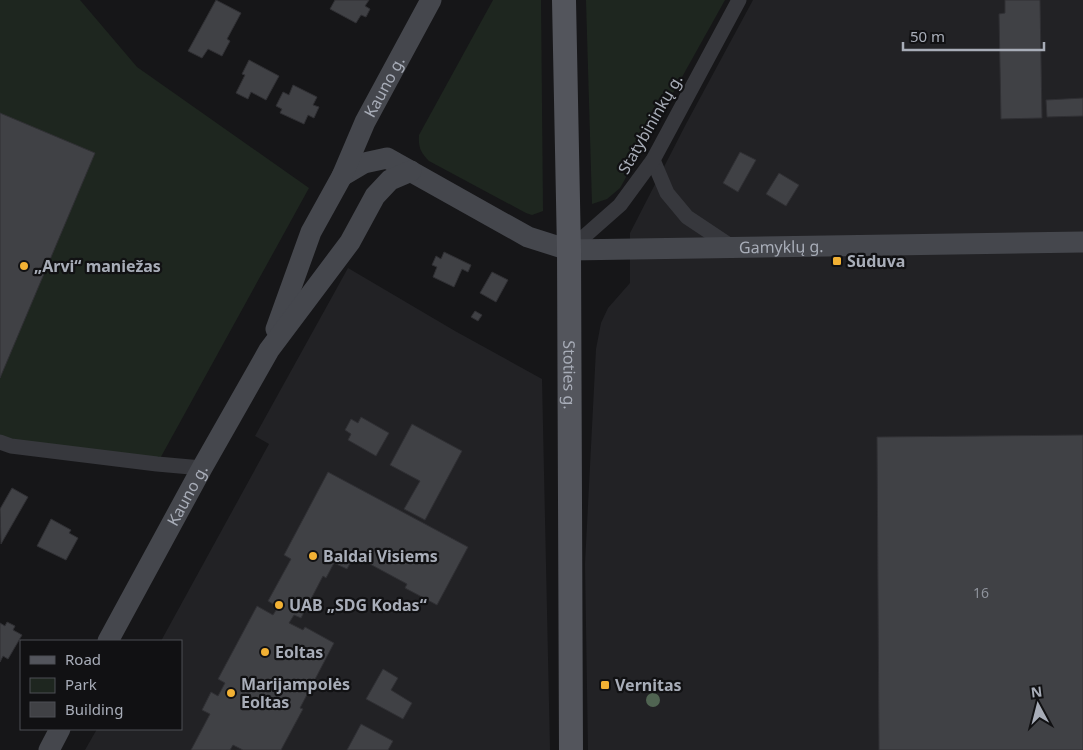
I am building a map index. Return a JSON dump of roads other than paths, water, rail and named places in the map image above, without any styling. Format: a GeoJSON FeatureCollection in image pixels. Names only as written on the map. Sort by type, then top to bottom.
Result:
{"type":"FeatureCollection","features":[{"type":"Feature","properties":{"kind":"main road","name":"Kauno g."},"geometry":{"type":"LineString","coordinates":[[269,350],[311,232],[342,176],[366,122],[431,0]]}},
{"type":"Feature","properties":{"kind":"main road","name":"Stoties g."},"geometry":{"type":"LineString","coordinates":[[564,0],[569,250],[570,750]]}},
{"type":"Feature","properties":{"kind":"main road","name":"Kauno g."},"geometry":{"type":"LineString","coordinates":[[342,176],[364,162],[387,158],[528,237],[569,250]]}},
{"type":"Feature","properties":{"kind":"main road","name":"Kauno g."},"geometry":{"type":"LineString","coordinates":[[109,640],[269,350],[350,242],[376,196],[390,180],[411,171]]}},
{"type":"Feature","properties":{"kind":"main road","name":"Gamyklų g."},"geometry":{"type":"LineString","coordinates":[[569,250],[1083,242]]}},
{"type":"Feature","properties":{"kind":"main road"},"geometry":{"type":"LineString","coordinates":[[49,750],[59,730]]}},
{"type":"Feature","properties":{"kind":"street","name":"Statybininkų g."},"geometry":{"type":"LineString","coordinates":[[569,250],[620,205],[653,160],[739,0]]}},
{"type":"Feature","properties":{"kind":"street"},"geometry":{"type":"LineString","coordinates":[[653,160],[666,193],[687,217],[732,247]]}},
{"type":"Feature","properties":{"kind":"street"},"geometry":{"type":"LineString","coordinates":[[0,442],[11,446],[202,468]]}},
{"type":"Feature","properties":{"kind":"place","name":"Sūduva"},"geometry":{"type":"Point","coordinates":[837,261]}},
{"type":"Feature","properties":{"kind":"place","name":"„Arvi“ maniežas"},"geometry":{"type":"Point","coordinates":[24,266]}},
{"type":"Feature","properties":{"kind":"place","name":"Baldai Visiems"},"geometry":{"type":"Point","coordinates":[313,556]}},
{"type":"Feature","properties":{"kind":"place","name":"UAB „SDG Kodas“"},"geometry":{"type":"Point","coordinates":[279,605]}},
{"type":"Feature","properties":{"kind":"place","name":"Eoltas"},"geometry":{"type":"Point","coordinates":[265,652]}},
{"type":"Feature","properties":{"kind":"place","name":"Vernitas"},"geometry":{"type":"Point","coordinates":[605,685]}},
{"type":"Feature","properties":{"kind":"place","name":"Marijampolės Eoltas"},"geometry":{"type":"Point","coordinates":[231,693]}}]}
